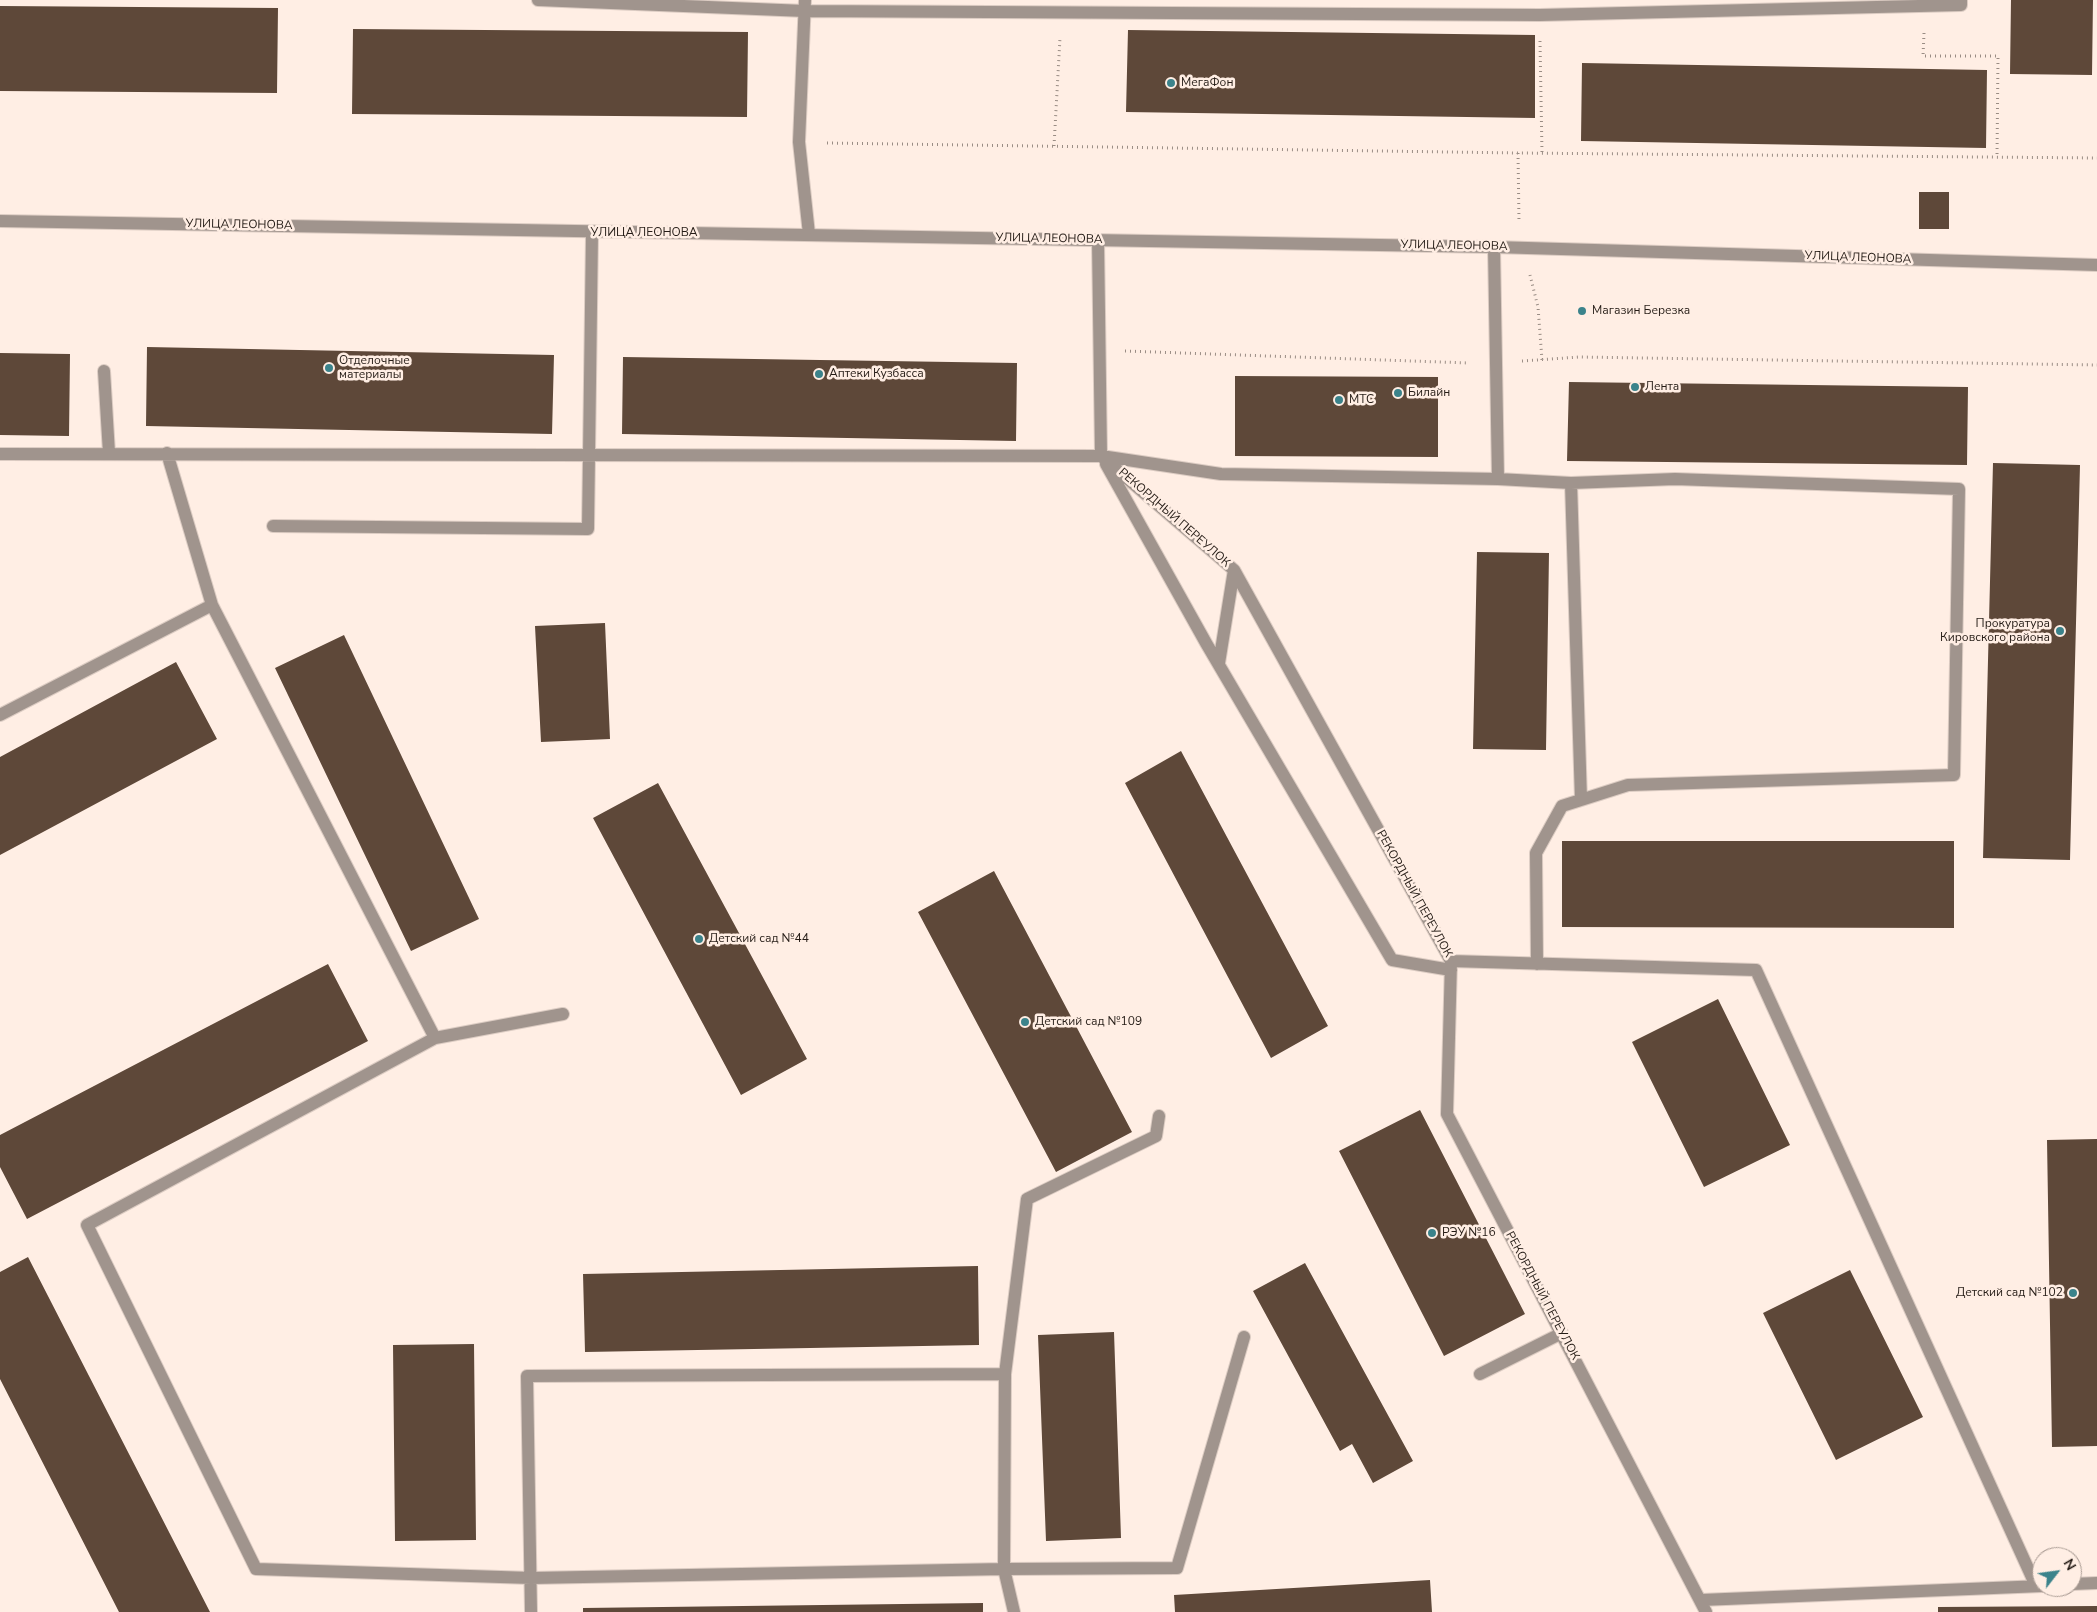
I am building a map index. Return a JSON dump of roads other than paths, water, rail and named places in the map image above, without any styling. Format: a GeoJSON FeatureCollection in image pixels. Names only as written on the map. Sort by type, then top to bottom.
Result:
{"type":"FeatureCollection","features":[{"type":"Feature","properties":{"kind":"street"},"geometry":{"type":"LineString","coordinates":[[538,0],[1061,12],[1540,15],[1961,5],[1961,0]]}},
{"type":"Feature","properties":{"kind":"street"},"geometry":{"type":"LineString","coordinates":[[805,6],[798,142],[809,234]]}},
{"type":"Feature","properties":{"kind":"street","name":"УЛИЦА ЛЕОНОВА"},"geometry":{"type":"LineString","coordinates":[[0,221],[417,227],[592,233],[809,234],[1494,246],[2097,265]]}},
{"type":"Feature","properties":{"kind":"street"},"geometry":{"type":"LineString","coordinates":[[274,526],[588,529],[587,454],[592,233]]}},
{"type":"Feature","properties":{"kind":"street"},"geometry":{"type":"LineString","coordinates":[[1098,240],[1101,456],[1392,960],[1451,966],[1537,964],[1756,970],[2032,1571]]}},
{"type":"Feature","properties":{"kind":"street"},"geometry":{"type":"LineString","coordinates":[[1494,246],[1498,479]]}},
{"type":"Feature","properties":{"kind":"street"},"geometry":{"type":"LineString","coordinates":[[104,371],[109,453]]}},
{"type":"Feature","properties":{"kind":"street"},"geometry":{"type":"LineString","coordinates":[[167,453],[212,605],[435,1038]]}},
{"type":"Feature","properties":{"kind":"street"},"geometry":{"type":"LineString","coordinates":[[0,454],[1101,456],[1221,474],[1498,479],[1571,483],[1675,479],[1959,489],[1954,775],[1628,786],[1562,806],[1536,853],[1537,964]]}},
{"type":"Feature","properties":{"kind":"street","name":"РЕКОРДНЫЙ ПЕРЕУЛОК"},"geometry":{"type":"LineString","coordinates":[[1101,456],[1234,570],[1451,966],[1448,1114],[1706,1612]]}},
{"type":"Feature","properties":{"kind":"street"},"geometry":{"type":"LineString","coordinates":[[1571,483],[1581,800]]}},
{"type":"Feature","properties":{"kind":"street"},"geometry":{"type":"LineString","coordinates":[[1219,663],[1234,570]]}},
{"type":"Feature","properties":{"kind":"street"},"geometry":{"type":"LineString","coordinates":[[0,715],[212,605]]}},
{"type":"Feature","properties":{"kind":"street"},"geometry":{"type":"LineString","coordinates":[[563,1014],[435,1038],[87,1225],[256,1569],[531,1578],[1004,1569],[1177,1568],[1244,1336]]}},
{"type":"Feature","properties":{"kind":"street"},"geometry":{"type":"LineString","coordinates":[[1014,1612],[1004,1569],[1005,1374],[1027,1199],[1156,1136],[1159,1116]]}},
{"type":"Feature","properties":{"kind":"street"},"geometry":{"type":"LineString","coordinates":[[1480,1374],[1562,1333]]}},
{"type":"Feature","properties":{"kind":"street"},"geometry":{"type":"LineString","coordinates":[[531,1612],[527,1376],[1005,1374]]}},
{"type":"Feature","properties":{"kind":"street"},"geometry":{"type":"LineString","coordinates":[[2082,1584],[2097,1583]]}},
{"type":"Feature","properties":{"kind":"street"},"geometry":{"type":"LineString","coordinates":[[1701,1600],[2032,1586]]}},
{"type":"Feature","properties":{"kind":"place","name":"МегаФон"},"geometry":{"type":"Point","coordinates":[1171,83]}},
{"type":"Feature","properties":{"kind":"place","name":"Магазин Березка"},"geometry":{"type":"Point","coordinates":[1582,311]}},
{"type":"Feature","properties":{"kind":"place","name":"Отделочные материалы"},"geometry":{"type":"Point","coordinates":[329,368]}},
{"type":"Feature","properties":{"kind":"place","name":"Аптеки Кузбасса"},"geometry":{"type":"Point","coordinates":[819,374]}},
{"type":"Feature","properties":{"kind":"place","name":"Лента"},"geometry":{"type":"Point","coordinates":[1635,387]}},
{"type":"Feature","properties":{"kind":"place","name":"Билайн"},"geometry":{"type":"Point","coordinates":[1398,393]}},
{"type":"Feature","properties":{"kind":"place","name":"МТС"},"geometry":{"type":"Point","coordinates":[1339,400]}},
{"type":"Feature","properties":{"kind":"place","name":"Прокуратура Кировского района"},"geometry":{"type":"Point","coordinates":[2060,631]}},
{"type":"Feature","properties":{"kind":"place","name":"Детский сад №44"},"geometry":{"type":"Point","coordinates":[699,939]}},
{"type":"Feature","properties":{"kind":"place","name":"Детский сад №109"},"geometry":{"type":"Point","coordinates":[1025,1022]}},
{"type":"Feature","properties":{"kind":"place","name":"РЭУ №16"},"geometry":{"type":"Point","coordinates":[1432,1233]}},
{"type":"Feature","properties":{"kind":"place","name":"Детский сад №102"},"geometry":{"type":"Point","coordinates":[2073,1293]}}]}
